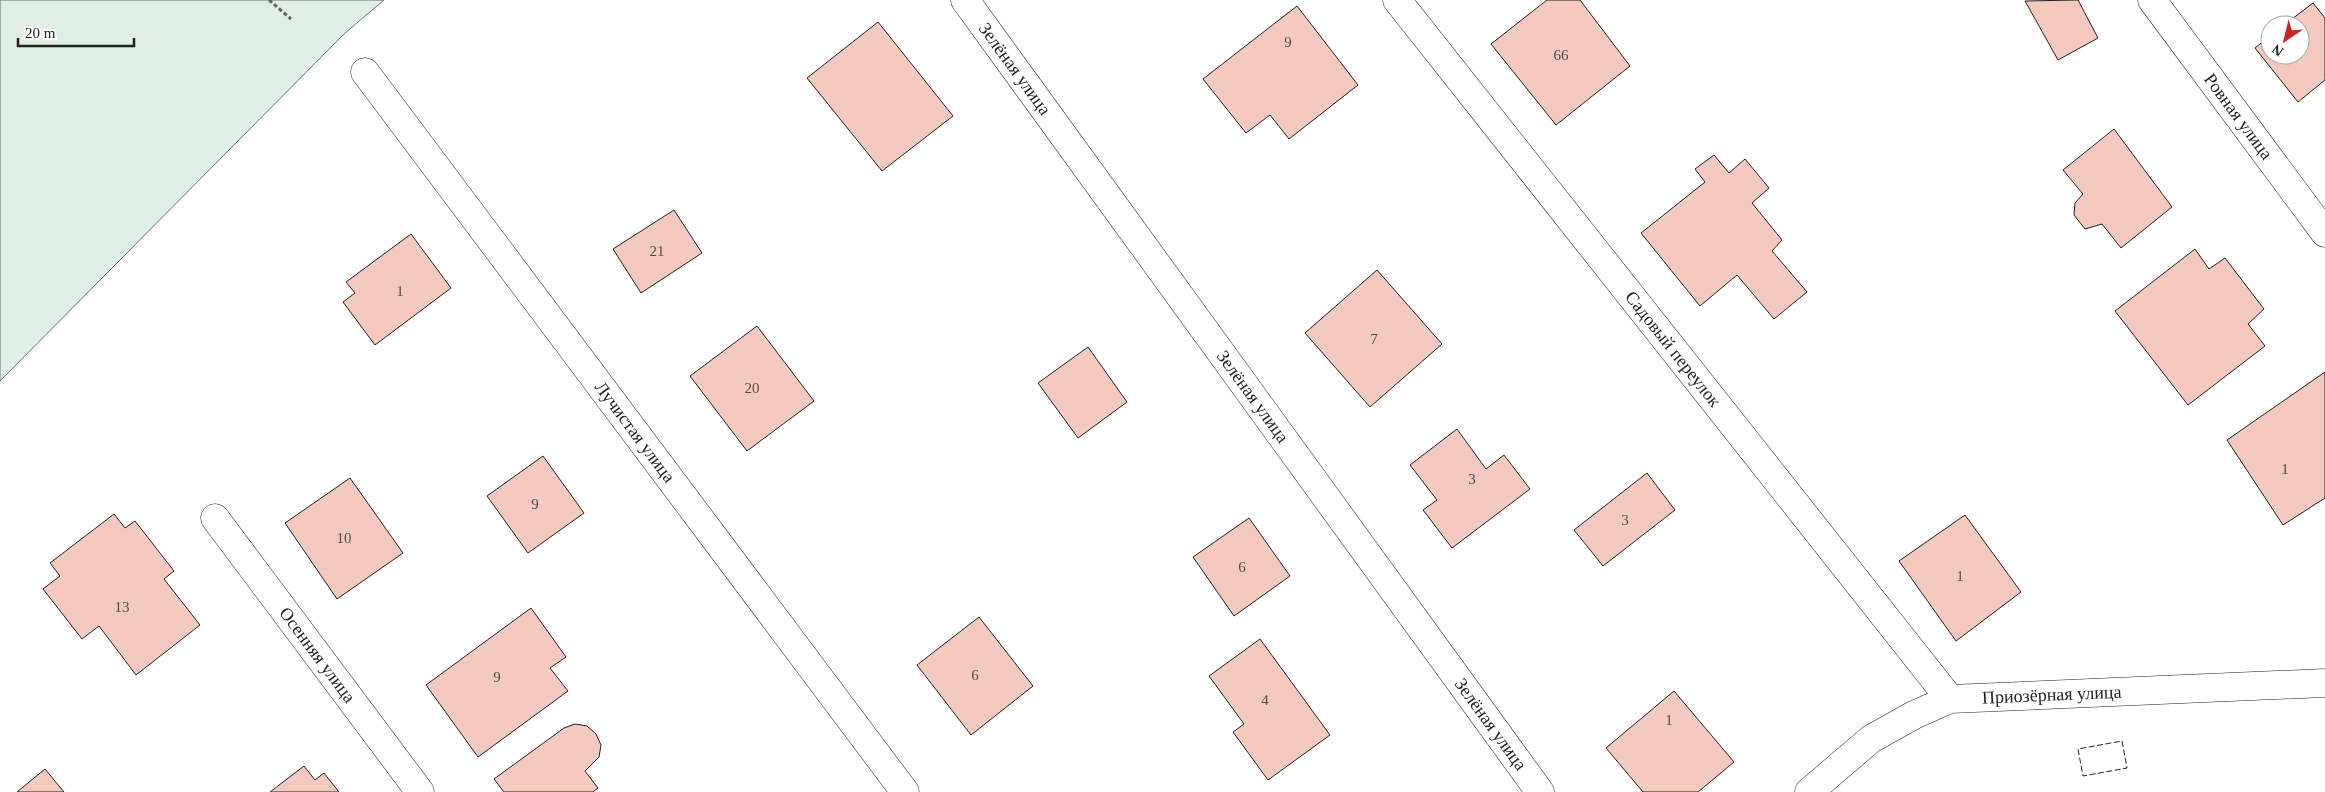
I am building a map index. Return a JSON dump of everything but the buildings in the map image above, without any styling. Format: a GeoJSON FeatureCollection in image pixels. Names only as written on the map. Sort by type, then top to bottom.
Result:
{"type":"FeatureCollection","features":[{"type":"Feature","properties":{"kind":"street","name":"Зелёная улица"},"geometry":{"type":"LineString","coordinates":[[965,0],[1540,792]]}},
{"type":"Feature","properties":{"kind":"street","name":"Садовый переулок"},"geometry":{"type":"LineString","coordinates":[[1397,0],[1950,699]]}},
{"type":"Feature","properties":{"kind":"street","name":"Ровная улица"},"geometry":{"type":"LineString","coordinates":[[2152,0],[2325,233]]}},
{"type":"Feature","properties":{"kind":"street","name":"Лучистая улица"},"geometry":{"type":"LineString","coordinates":[[365,72],[905,792]]}},
{"type":"Feature","properties":{"kind":"street","name":"Осенняя улица"},"geometry":{"type":"LineString","coordinates":[[215,518],[420,792]]}},
{"type":"Feature","properties":{"kind":"street","name":"Приозёрная улица"},"geometry":{"type":"LineString","coordinates":[[1809,792],[1871,739],[1914,715],[1950,699],[2325,683]]}},
{"type":"Feature","properties":{"kind":"path"},"geometry":{"type":"LineString","coordinates":[[269,0],[291,19]]}},
{"type":"Feature","properties":{"kind":"green space"},"geometry":{"type":"Polygon","coordinates":[[[0,0],[384,0],[344,34],[0,381],[0,0]]]}},
{"type":"Feature","properties":{"kind":"fence"},"geometry":{"type":"LineString","coordinates":[[2122,741],[2127,768],[2083,776],[2078,749],[2122,741]]}}]}
